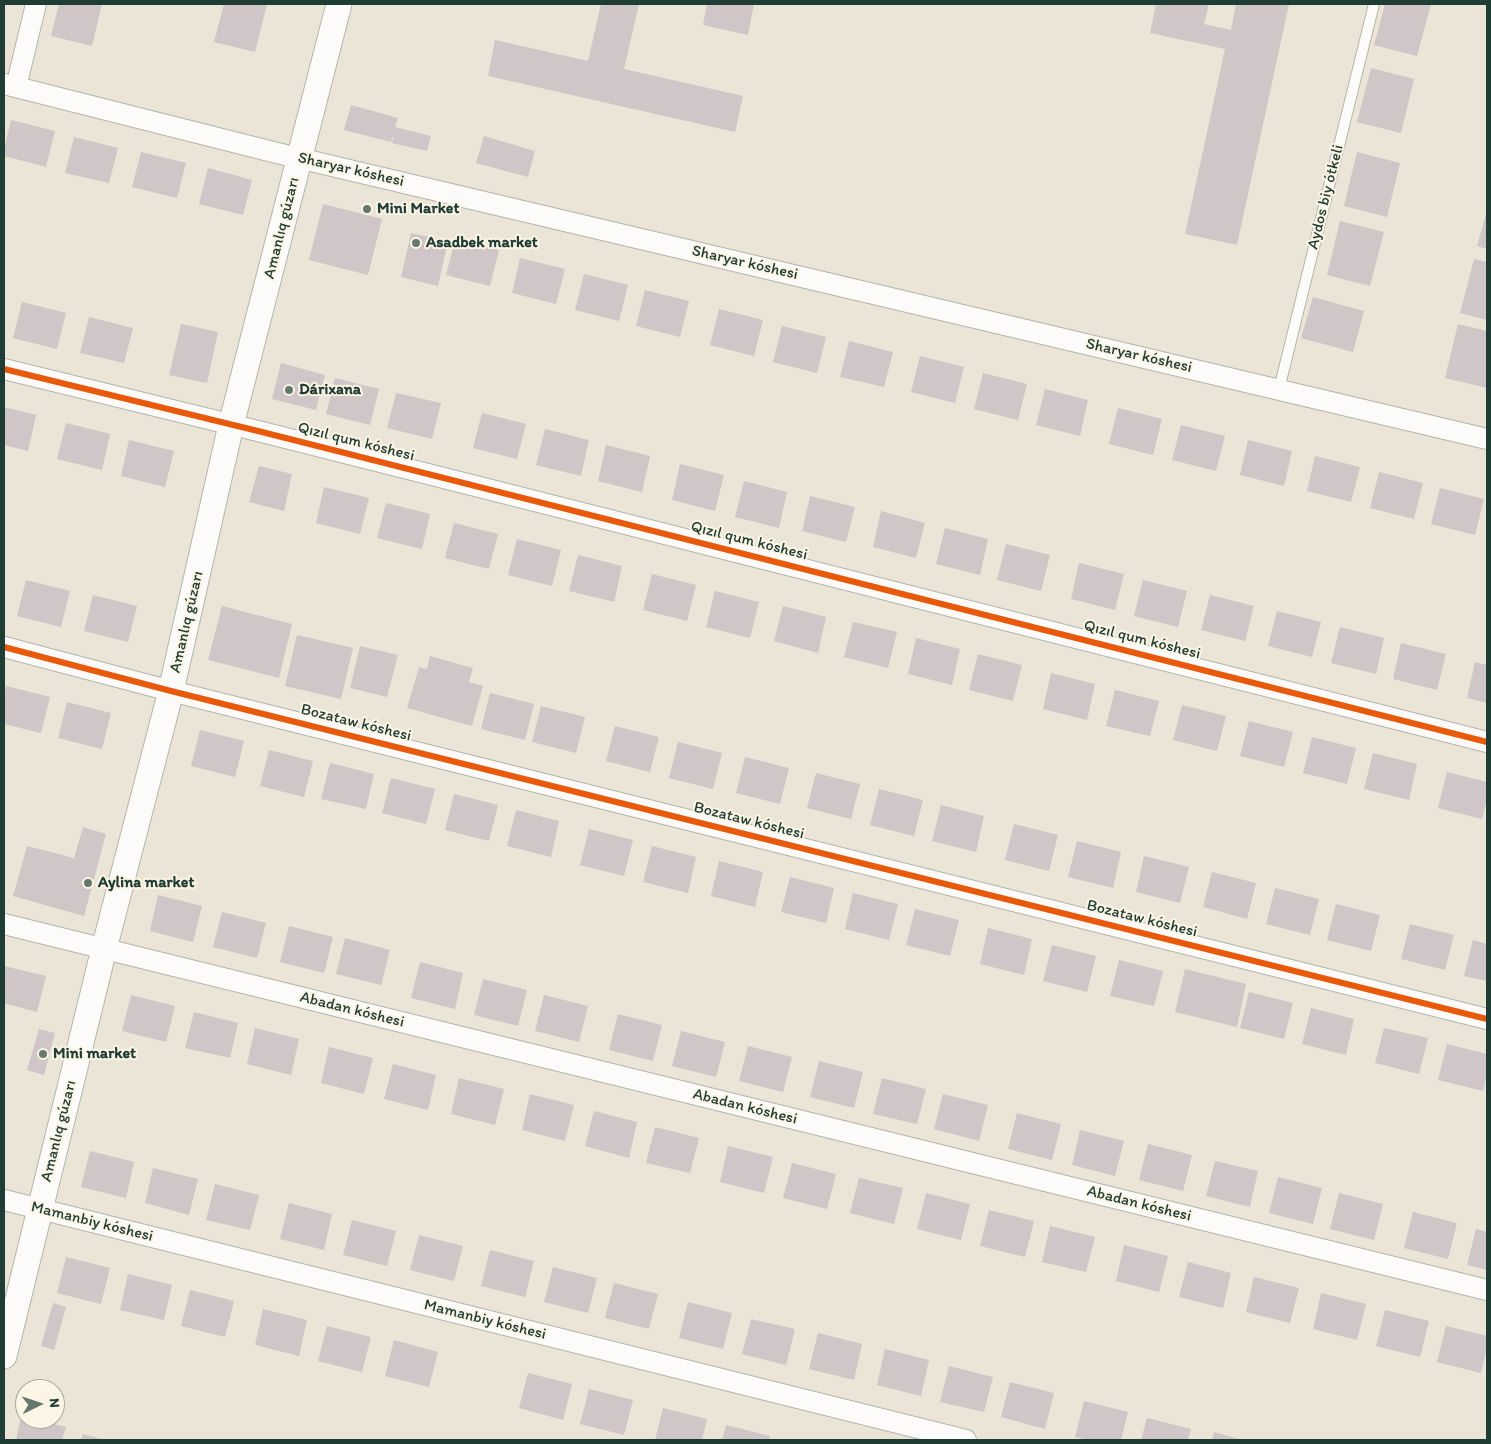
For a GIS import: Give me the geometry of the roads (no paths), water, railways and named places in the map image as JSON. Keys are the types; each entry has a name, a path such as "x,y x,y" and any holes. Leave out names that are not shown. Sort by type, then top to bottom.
{"street":[{"path":"10,86 36,4"},
{"name":"Amanlıq gúzarı","path":"4,1356 104,949 171,691 232,425 339,4"},
{"name":"Sharyar kóshesi","path":"10,86 272,152 1487,439"},
{"name":"Qızıl qum kóshesi","path":"4,369 1487,742"},
{"name":"Bozataw kóshesi","path":"4,648 1487,1019"},
{"name":"Abadan kóshesi","path":"4,924 1487,1290"},
{"name":"Mamanbiy kóshesi","path":"4,1200 966,1440"}],"lane":[{"name":"Aydos biy ótkeli","path":"1279,389 1374,4"}],"place":[{"name":"Mini Market","path":"367,209"},
{"name":"Asadbek market","path":"416,243"},
{"name":"Dárixana","path":"289,390"},
{"name":"Aylina market","path":"88,883"},
{"name":"Mini market","path":"43,1054"}]}
